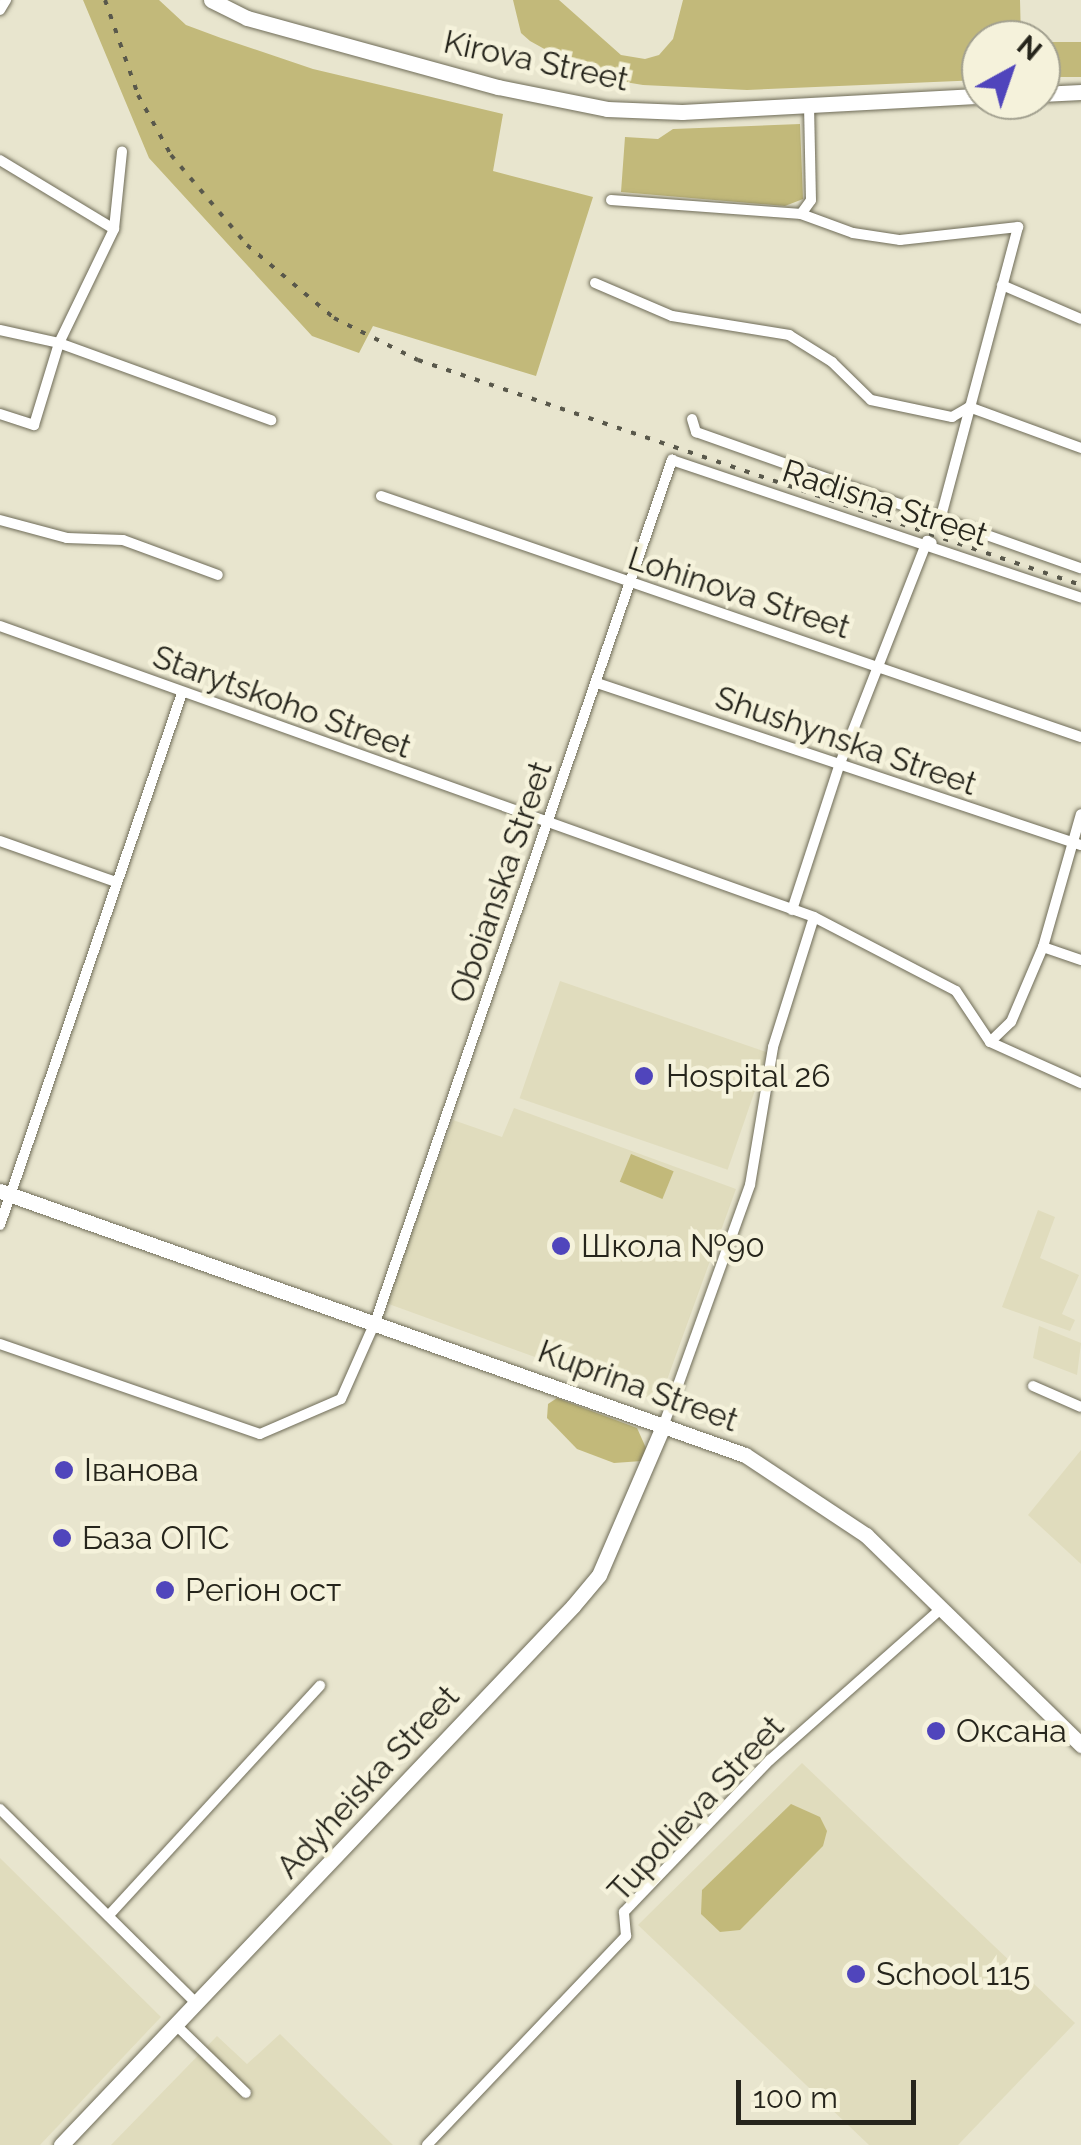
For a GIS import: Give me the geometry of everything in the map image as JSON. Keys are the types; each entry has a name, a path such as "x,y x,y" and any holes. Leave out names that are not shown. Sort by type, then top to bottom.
{"main road":[{"name":"Kirova Street","path":"211,0 247,18 498,87 607,109 961,97"},
{"name":"Kuprina Street","path":"5,1193 376,1320 745,1455 866,1535 1081,1745"},
{"name":"Adyheiska Street","path":"61,2145 599,1575 664,1424"}],"street":[{"path":"0,10 6,0"},
{"path":"801,214 810,200 808,105"},
{"path":"0,414 34,425 59,343 114,229 122,151"},
{"path":"0,160 114,229"},
{"path":"611,200 801,214 853,233 900,240 1018,228 940,520"},
{"path":"596,283 672,316 789,335 832,362 871,400 952,417 969,407"},
{"path":"1002,284 1081,320"},
{"path":"0,330 59,343 270,420"},
{"path":"969,407 1081,448"},
{"name":"Radisna Street","path":"692,419 696,432 1081,568"},
{"name":"Radisna Street","path":"672,460 930,542 1081,598"},
{"name":"Oboianska Street","path":"376,1320 672,460"},
{"name":"Lohinova Street","path":"380,496 1081,737"},
{"path":"0,520 68,538 123,540 218,575"},
{"path":"792,910 839,766 930,542"},
{"name":"Starytskoho Street","path":"0,626 547,826 814,918 956,991 990,1042"},
{"name":"Shushynska Street","path":"596,683 1075,844"},
{"path":"0,1225 5,1193 182,693"},
{"path":"1081,814 1043,947 1011,1022 990,1042 1081,1083"},
{"path":"0,841 116,882"},
{"path":"664,1424 750,1184 773,1047 814,918"},
{"path":"1043,947 1081,960"},
{"path":"0,1344 260,1434 340,1400 376,1320"},
{"path":"1033,1386 1081,1407"},
{"name":"Tupolieva Street","path":"427,2145 626,1936 624,1912 756,1773 942,1608"},
{"path":"110,1914 320,1686"},
{"path":"0,1808 197,2004"},
{"path":"177,2026 246,2092"}],"shaded area":[{"path":"83,0 159,0 186,25 313,69 503,114 493,171 593,197 536,376 373,326 359,353 312,336 149,158"},
{"path":"513,0 559,0 621,55 645,59 659,55 673,39 683,0 1020,0 1020,20 961,20 961,81 747,90 643,85 595,77 521,33"},
{"path":"1061,42 1081,42 1081,77 1061,77"},
{"path":"800,124 803,199 785,206 621,192 625,137 658,139 673,129"},
{"name":"Hospital 26","path":"560,981 768,1053 728,1170 520,1098"},
{"name":"Школа №90","path":"514,1108 736,1189 659,1402 386,1303 453,1120 502,1137"},
{"path":"631,1154 674,1171 662,1199 620,1182"},
{"path":"1038,1210 1055,1217 1040,1258 1079,1275 1062,1314 1075,1320 1070,1331 1002,1307"},
{"path":"1039,1326 1081,1343 1077,1375 1033,1358"},
{"path":"557,1398 637,1428 646,1448 642,1461 614,1463 577,1449 547,1418 548,1404"},
{"path":"1081,1450 1081,1564 1028,1515"},
{"name":"School 115","path":"802,1763 1075,2023 958,2145 869,2145 638,1925"},
{"path":"791,1804 820,1817 827,1831 823,1846 740,1930 720,1932 701,1914 702,1890"},
{"path":"0,1858 161,2017 40,2145 0,2145"},
{"path":"280,2034 393,2145 111,2145 217,2036 247,2064"}],"railway":[{"path":"105,0 138,95 171,155 247,245 334,318 418,360 1081,585"}],"place":[{"name":"Hospital 26","path":"644,1076"},
{"name":"Школа №90","path":"561,1246"},
{"name":"Іванова","path":"64,1470"},
{"name":"База ОПС","path":"62,1538"},
{"name":"Регіон ост","path":"165,1590"},
{"name":"Оксана","path":"936,1731"},
{"name":"School 115","path":"856,1974"}]}
